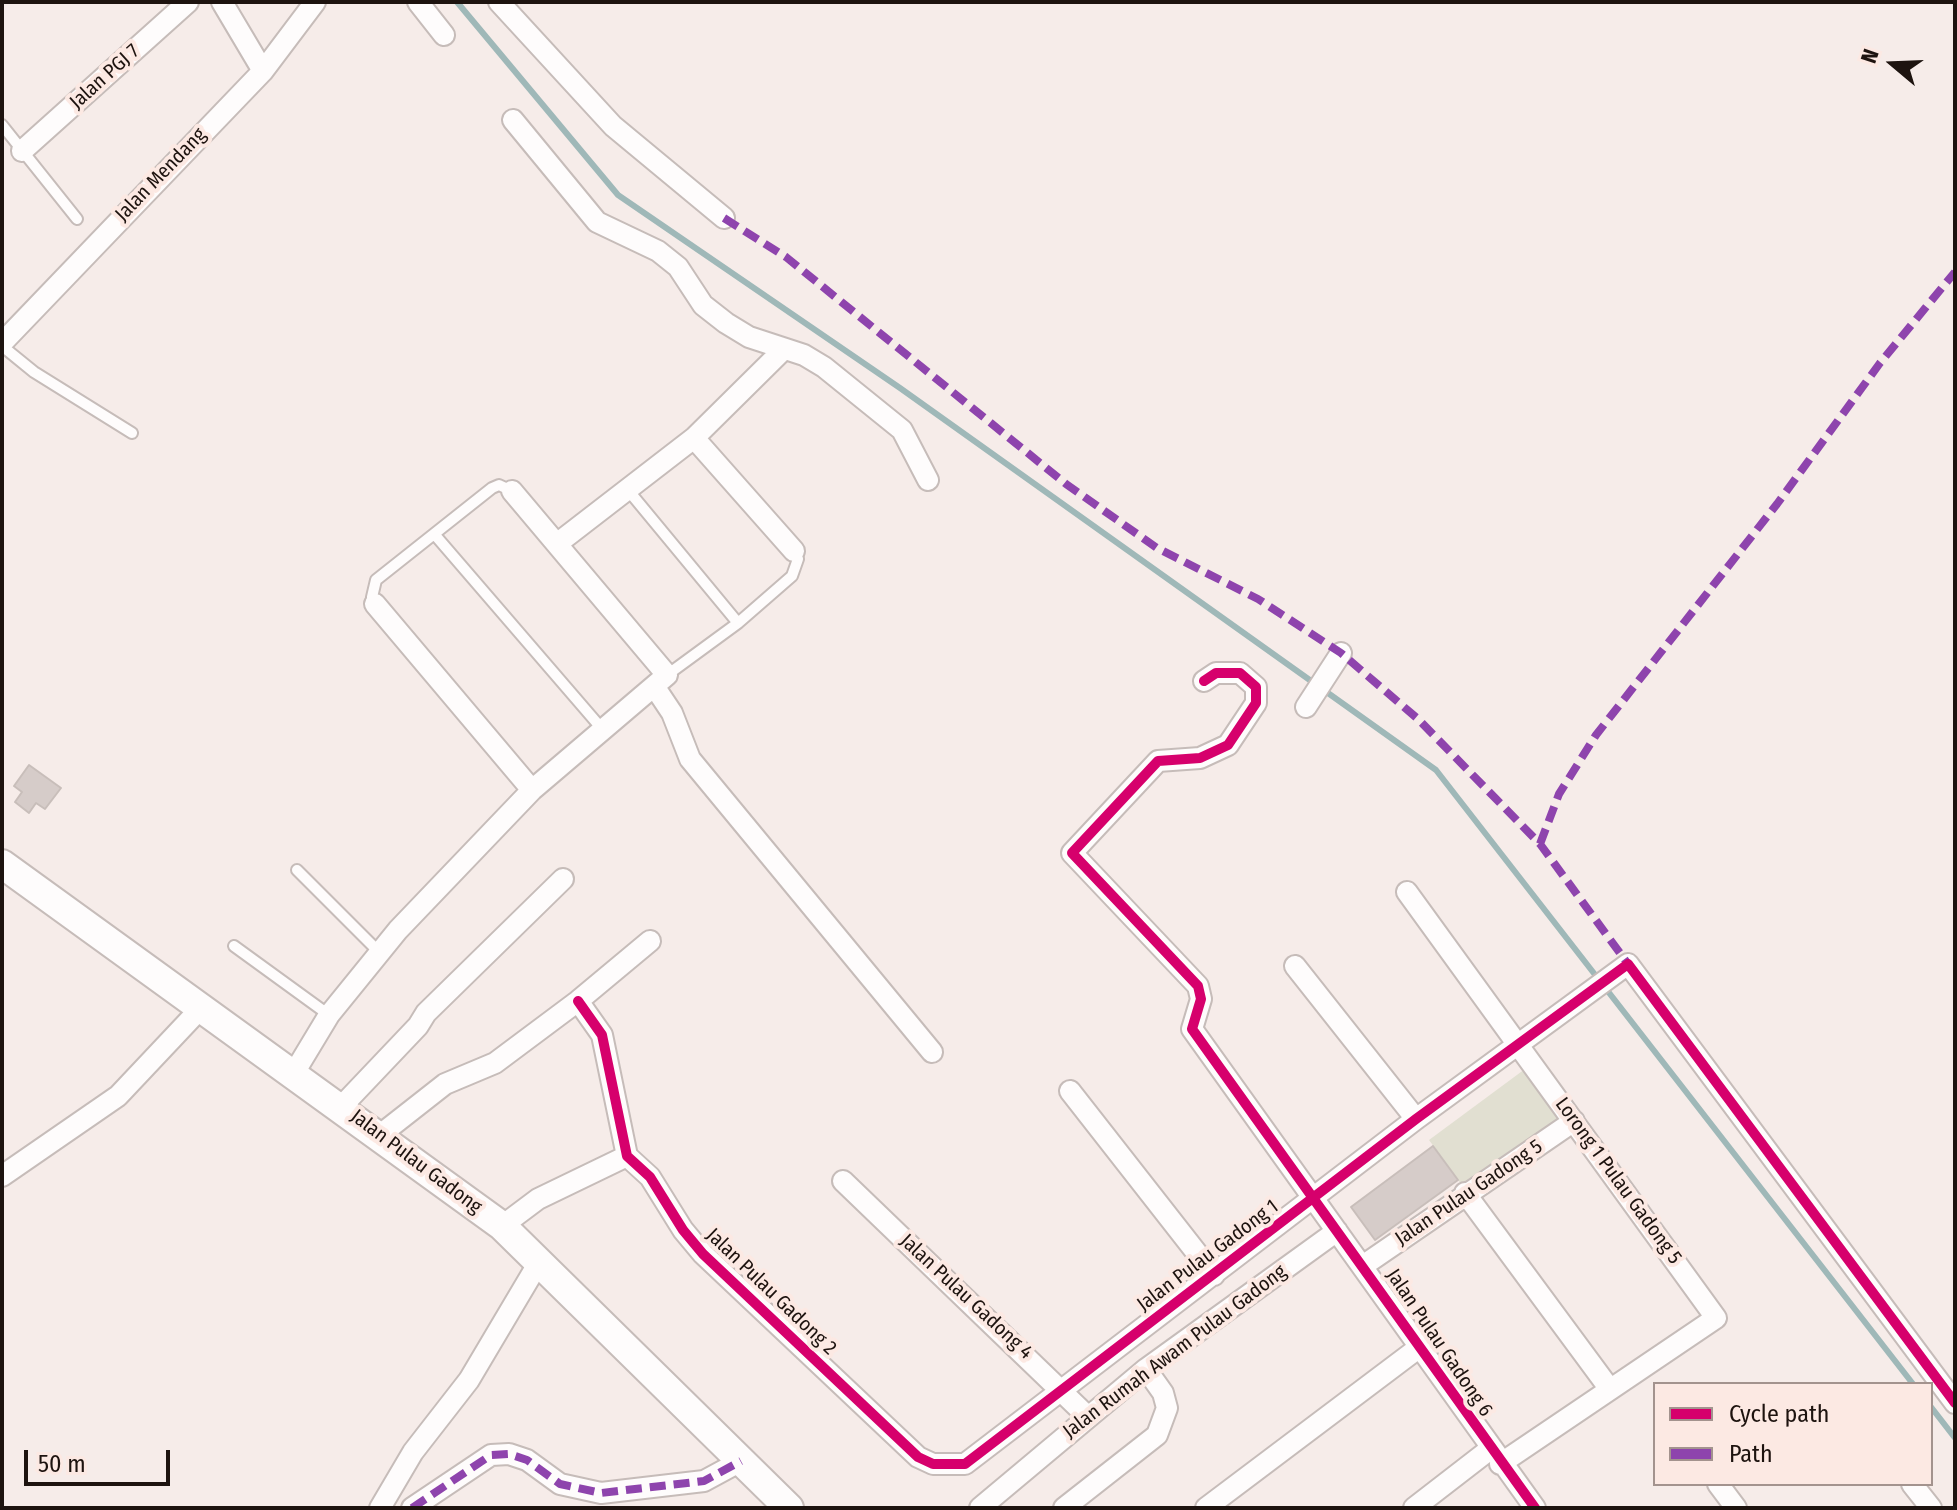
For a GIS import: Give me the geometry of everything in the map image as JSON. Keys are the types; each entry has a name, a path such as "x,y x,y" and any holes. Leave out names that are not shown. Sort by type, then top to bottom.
{"main road":[{"name":"Jalan Pulau Gadong","path":"2,864 200,1009 342,1106 502,1226 741,1461 775,1504"}],"street":[{"name":"Jalan PGJ 7","path":"22,151 188,2"},
{"path":"222,2 263,71"},
{"name":"Jalan Mendang","path":"2,344 263,71 315,2"},
{"path":"418,2 444,35"},
{"path":"499,2 613,126 724,218"},
{"path":"513,120 597,222 658,251 678,267 703,305 726,323 749,337 824,367 902,430 928,480"},
{"path":"558,543 694,438 784,349"},
{"path":"694,438 794,551"},
{"path":"512,491 558,543 660,680 690,759 932,1052"},
{"path":"375,604 532,790"},
{"path":"1306,707 1339,657"},
{"name":"Jalan Pulau Gadong 6","path":"1204,681 1216,673 1240,673 1256,687 1256,703 1228,745 1214,755 1158,761 1072,853 1198,986 1201,999 1192,1029 1364,1265 1495,1457 1535,1508"},
{"path":"294,1073 329,1015 378,951 532,790 660,680"},
{"path":"342,1106 418,1026 426,1013 563,879"},
{"name":"Lorong 1 Pulau Gadong 5","path":"1407,892 1520,1042 1716,1318 1609,1388"},
{"path":"380,1135 445,1084 495,1063 578,1001 650,941"},
{"path":"1295,966 1416,1119"},
{"name":"Jalan Pulau Gadong 1","path":"965,1464 1416,1119 1624,967 1955,1403"},
{"path":"502,1226 538,1199 627,1156 602,1035 578,1001"},
{"path":"2,1176 118,1096 200,1009"},
{"path":"1070,1091 1214,1275"},
{"name":"Jalan Pulau Gadong 5","path":"1364,1265 1574,1121"},
{"name":"Jalan Pulau Gadong 2","path":"627,1156 650,1177 703,1254 918,1457 933,1464 965,1464"},
{"name":"Jalan Pulau Gadong 4","path":"843,1181 1062,1388 1086,1415"},
{"path":"1414,1508 1609,1388 1465,1193"},
{"name":"Jalan Rumah Awam Pulau Gadong","path":"992,1504 1086,1415 1337,1231"},
{"path":"380,1508 413,1452 469,1380 539,1262"},
{"path":"1206,1508 1421,1346"},
{"path":"1064,1508 1157,1435 1167,1408 1163,1393 1146,1369"},
{"path":"412,1508 491,1455 509,1454 527,1460 560,1484 601,1493 704,1481 741,1461"},
{"path":"1719,1486 1736,1508"},
{"path":"1914,1486 1931,1508"}],"lane":[{"path":"2,125 77,219"},
{"path":"2,344 34,372 132,433"},
{"path":"375,604 372,597 376,580 492,488 499,485 512,491"},
{"path":"628,490 738,623"},
{"path":"435,535 603,730"},
{"path":"660,680 738,623 792,576 798,559 794,551"},
{"path":"297,870 378,951"},
{"path":"234,946 329,1015"}],"shaded area":[{"path":"1525,1069 1560,1117 1464,1188 1429,1140"}],"building":[{"path":"29,765 61,788 45,809 36,803 29,813 15,802 22,792 14,786"},
{"path":"1433,1146 1458,1180 1375,1240 1351,1207"}],"waterway":[{"path":"457,2 618,195 900,388 1436,770 1911,1382"},
{"path":"1933,1410 1955,1438"}],"marked path":[{"path":"724,218 786,257 1066,484 1157,548 1258,599 1341,653 1418,719 1540,844 1628,964"},
{"path":"1540,844 1559,794 1596,735 1777,504 1880,363 1955,272"},
{"path":"412,1508 491,1455 509,1454 527,1460 560,1484 601,1493 704,1481 741,1461"}],"cycle path":[{"path":"1204,681 1216,673 1240,673 1256,687 1256,703 1228,745 1200,758 1158,761 1072,853 1198,986 1201,999 1192,1029 1535,1508"},
{"path":"578,1001 602,1035 627,1156 650,1177 683,1230 703,1254 918,1457 933,1464 965,1464 1416,1119 1628,964 1955,1403"}]}
